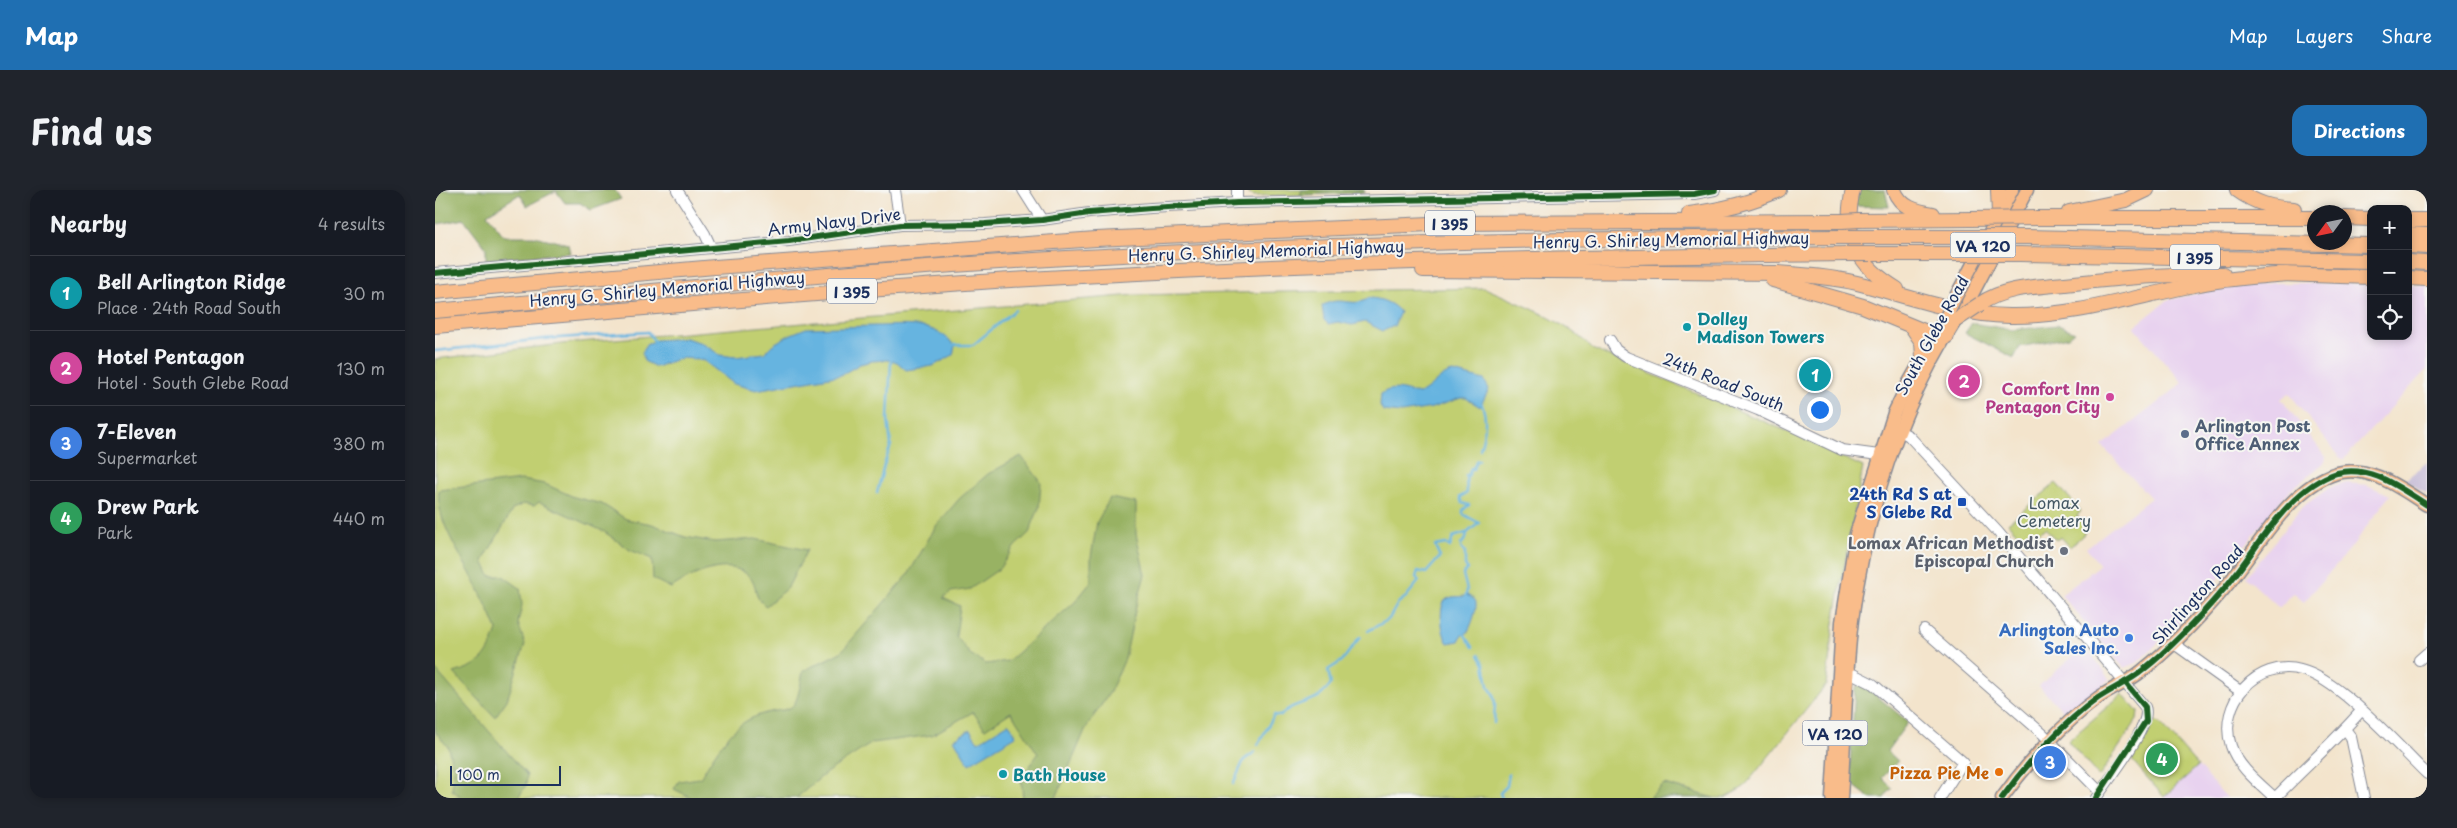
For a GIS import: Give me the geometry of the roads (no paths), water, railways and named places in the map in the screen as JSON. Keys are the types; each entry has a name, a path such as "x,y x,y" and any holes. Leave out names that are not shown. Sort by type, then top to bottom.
{"highway":[{"path":"1633,221 1711,210 1761,198 1779,190"},
{"path":"1853,190 1849,206 1849,223 1852,240 1860,257 1882,280 1922,301"},
{"path":"1894,190 1900,201 1913,209 1967,219"},
{"path":"1998,190 1999,214"},
{"path":"2037,218 2126,200 2147,190"},
{"path":"2237,190 2273,208 2294,210 2307,215"},
{"name":"Henry G. Shirley Memorial Highway","path":"435,292 715,267 1096,239 1452,223 2307,217"},
{"path":"2352,218 2367,219"},
{"path":"2412,234 2427,234"},
{"path":"2352,237 2367,236"},
{"path":"435,311 873,271 1067,259 1411,244 1632,238 1861,237 2027,237 2367,244"},
{"path":"2282,242 2307,240"},
{"path":"2412,246 2427,247"},
{"name":"Henry G. Shirley Memorial Highway","path":"437,327 867,290 1183,271 1481,260 1848,254 2020,254 2367,261"},
{"path":"2412,262 2427,263"},
{"path":"1183,271 1237,277 1410,270 1558,273 1743,271 1817,276 1855,283 1959,310 2006,316 2039,316 2102,306 2199,284 2286,274"},
{"path":"1693,272 1783,282 1863,306 1941,336"},
{"path":"1951,319 1974,303 2001,293 2091,281 2199,273 2367,277"},
{"path":"2412,278 2427,279"},
{"path":"1909,325 1921,340 1923,357"}],"main road":[{"name":"South Glebe Road","path":"1895,428 1918,390 1941,336 1951,319 1954,300 2012,190"},
{"name":"South Glebe Road","path":"1974,303 2027,190"},
{"name":"South Glebe Road","path":"1841,798 1844,669 1849,572 1857,534 1895,428 1907,386 1923,357 1941,336"},
{"name":"Shirlington Road","path":"2002,798 2021,773 2085,709 2142,671 2173,643 2223,590 2294,500 2321,480 2339,473 2355,471 2368,473 2386,480 2427,505"},
{"name":"South Glebe Road","path":"1832,798 1844,669"}],"street":[{"path":"677,190 705,234 711,247"},
{"path":"895,190 900,225"},
{"path":"1023,190 1043,220"},
{"path":"1237,190 1237,203"},
{"name":"Army Navy Drive","path":"435,273 789,241 900,225 968,225 1043,220 1089,213 1237,203 1685,194 1715,190"},
{"name":"24th Road South","path":"1610,340 1616,350 1626,357 1758,410 1842,450 1885,456"},
{"path":"1895,428 1913,440 1993,527 2145,707 2146,721 2098,795 2051,741 1924,630"},
{"path":"2173,643 2240,691"},
{"path":"2361,710 2345,729 2275,798 2246,771 2236,758 2231,746 2228,719 2240,691 2251,680 2262,674 2286,668 2301,670 2335,689 2361,710 2427,774"},
{"path":"1844,669 1873,684 1963,762 1940,798"},
{"path":"2345,729 2351,737 2364,798"}],"water":[{"path":"1369,298 1386,302 1400,312 1394,326 1383,331 1365,322 1352,325 1338,322 1328,324 1324,320 1322,306 1335,301 1357,302"},
{"path":"907,325 928,328 938,332 955,346 953,355 933,366 906,370 897,362 887,360 872,361 860,364 841,375 756,390 734,384 704,361 681,358 656,367 644,361 642,353 646,345 656,340 686,338 702,343 720,355 736,357 764,353 772,345 806,328"},
{"path":"1453,372 1484,380 1489,389 1480,407 1466,398 1461,398 1432,408 1401,413 1383,411 1380,405 1381,394 1386,391 1395,389 1419,394 1448,373"},
{"path":"1467,595 1474,599 1476,603 1471,626 1459,641 1448,643 1441,620 1442,607 1449,598"},
{"path":"1009,723 1016,736 969,764 954,739 970,730 978,742"}],"waterway":[{"path":"952,345 973,345 1015,310"},
{"path":"435,351 544,339 648,332 655,342"},
{"path":"877,493 891,445 888,419 891,359"},
{"path":"1480,449 1485,425 1485,414 1481,402"},
{"path":"1465,599 1467,590 1463,574 1468,569 1465,566 1465,552 1461,548 1461,544 1466,539 1467,533 1479,523 1463,514 1463,510 1469,505 1462,503 1460,497 1467,493 1466,475 1468,476 1471,468 1473,469 1476,461 1479,460"},
{"path":"1368,631 1389,619 1398,603 1406,597 1419,581 1416,577 1418,571 1426,573 1440,557 1435,546 1446,544 1450,547 1453,537 1466,533"},
{"path":"1463,632 1473,647"},
{"path":"1258,745 1274,715 1281,716 1288,709 1323,693 1331,684 1328,670 1342,661 1360,637"},
{"path":"1479,655 1484,664 1488,686 1493,693 1495,703 1494,723"},
{"path":"1233,784 1244,760 1255,752"},
{"path":"1502,798 1500,793 1507,786 1509,774"}],"place":[{"name":"Dolley Madison Towers","path":"1687,327"},
{"name":"Bell Arlington Ridge","path":"1815,375"},
{"name":"Hotel Pentagon","path":"1964,381"},
{"name":"Comfort Inn Pentagon City","path":"2110,397"},
{"name":"Arlington Post Office Annex","path":"2185,434"},
{"name":"24th Rd S at S Glebe Rd","path":"1962,502"},
{"name":"Lomax African Methodist Episcopal Church","path":"2064,551"},
{"name":"Arlington Auto Sales Inc.","path":"2129,638"},
{"name":"Drew Park","path":"2162,759"},
{"name":"7-Eleven","path":"2050,762"},
{"name":"Pizza Pie Me","path":"1999,772"},
{"name":"Bath House","path":"1003,774"}],"park label":[{"name":"Lomax Cemetery","path":"2054,511"}]}
